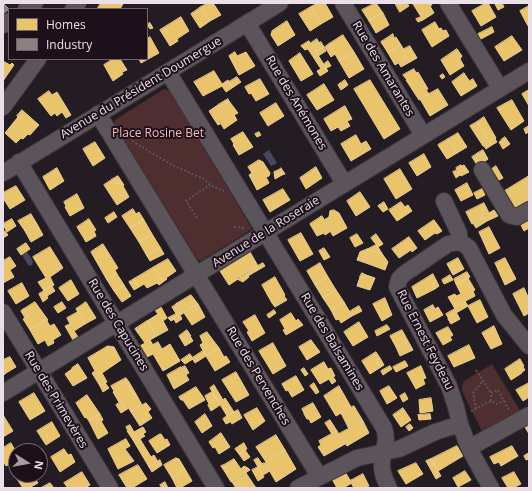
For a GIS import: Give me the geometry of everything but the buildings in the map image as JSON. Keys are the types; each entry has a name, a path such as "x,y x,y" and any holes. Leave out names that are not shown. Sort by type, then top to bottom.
{"street":[{"name":"Avenue du Président Doumergue","path":"3,173 280,3"},
{"name":"Rue des Amarantes","path":"342,3 423,135"},
{"path":"448,3 500,88"},
{"name":"Rue des Anémones","path":"247,23 344,183"},
{"path":"3,107 37,60"},
{"name":"Avenue de la Roseraie","path":"3,393 529,71"},
{"path":"168,72 266,233"},
{"path":"98,114 197,275"},
{"name":"Rue des Capucines","path":"19,162 216,488"},
{"path":"482,170 509,215 517,217 529,210"},
{"path":"444,201 459,233 459,242 469,248 504,315 529,346"},
{"name":"Rue des Balsamines","path":"266,233 384,428 386,440 383,453"},
{"name":"Rue Ernest Feydeau","path":"459,242 448,244 404,274 397,283 399,293 449,386 460,424"},
{"name":"Rue des Pervenches","path":"197,275 320,476"},
{"name":"Rue des Primevères","path":"3,312 110,488"},
{"path":"469,448 523,418"},
{"path":"298,488 364,456 399,449 435,432 460,424 469,448 491,488"},
{"path":"383,453 383,474 390,488"}],"path":[{"path":"126,138 172,165 204,180 210,185 230,194 240,192"},
{"path":"197,218 186,201 210,185"},
{"path":"476,370 492,393 491,401"},
{"path":"476,409 473,393 483,381"},
{"path":"492,393 498,390 504,401 523,418"},
{"path":"491,401 497,404 504,401"},
{"path":"472,410 491,401"}],"green space":[{"name":"Place Rosine Bet","path":"164,89 171,91 252,229 201,261 198,260 114,124 115,120"},
{"path":"492,364 522,414 485,433 481,429 462,391 462,386 464,381"}],"shaded area":[{"path":"269,150 277,163 271,166 263,154"},
{"path":"27,252 33,261 32,265 29,266 22,255"}]}
